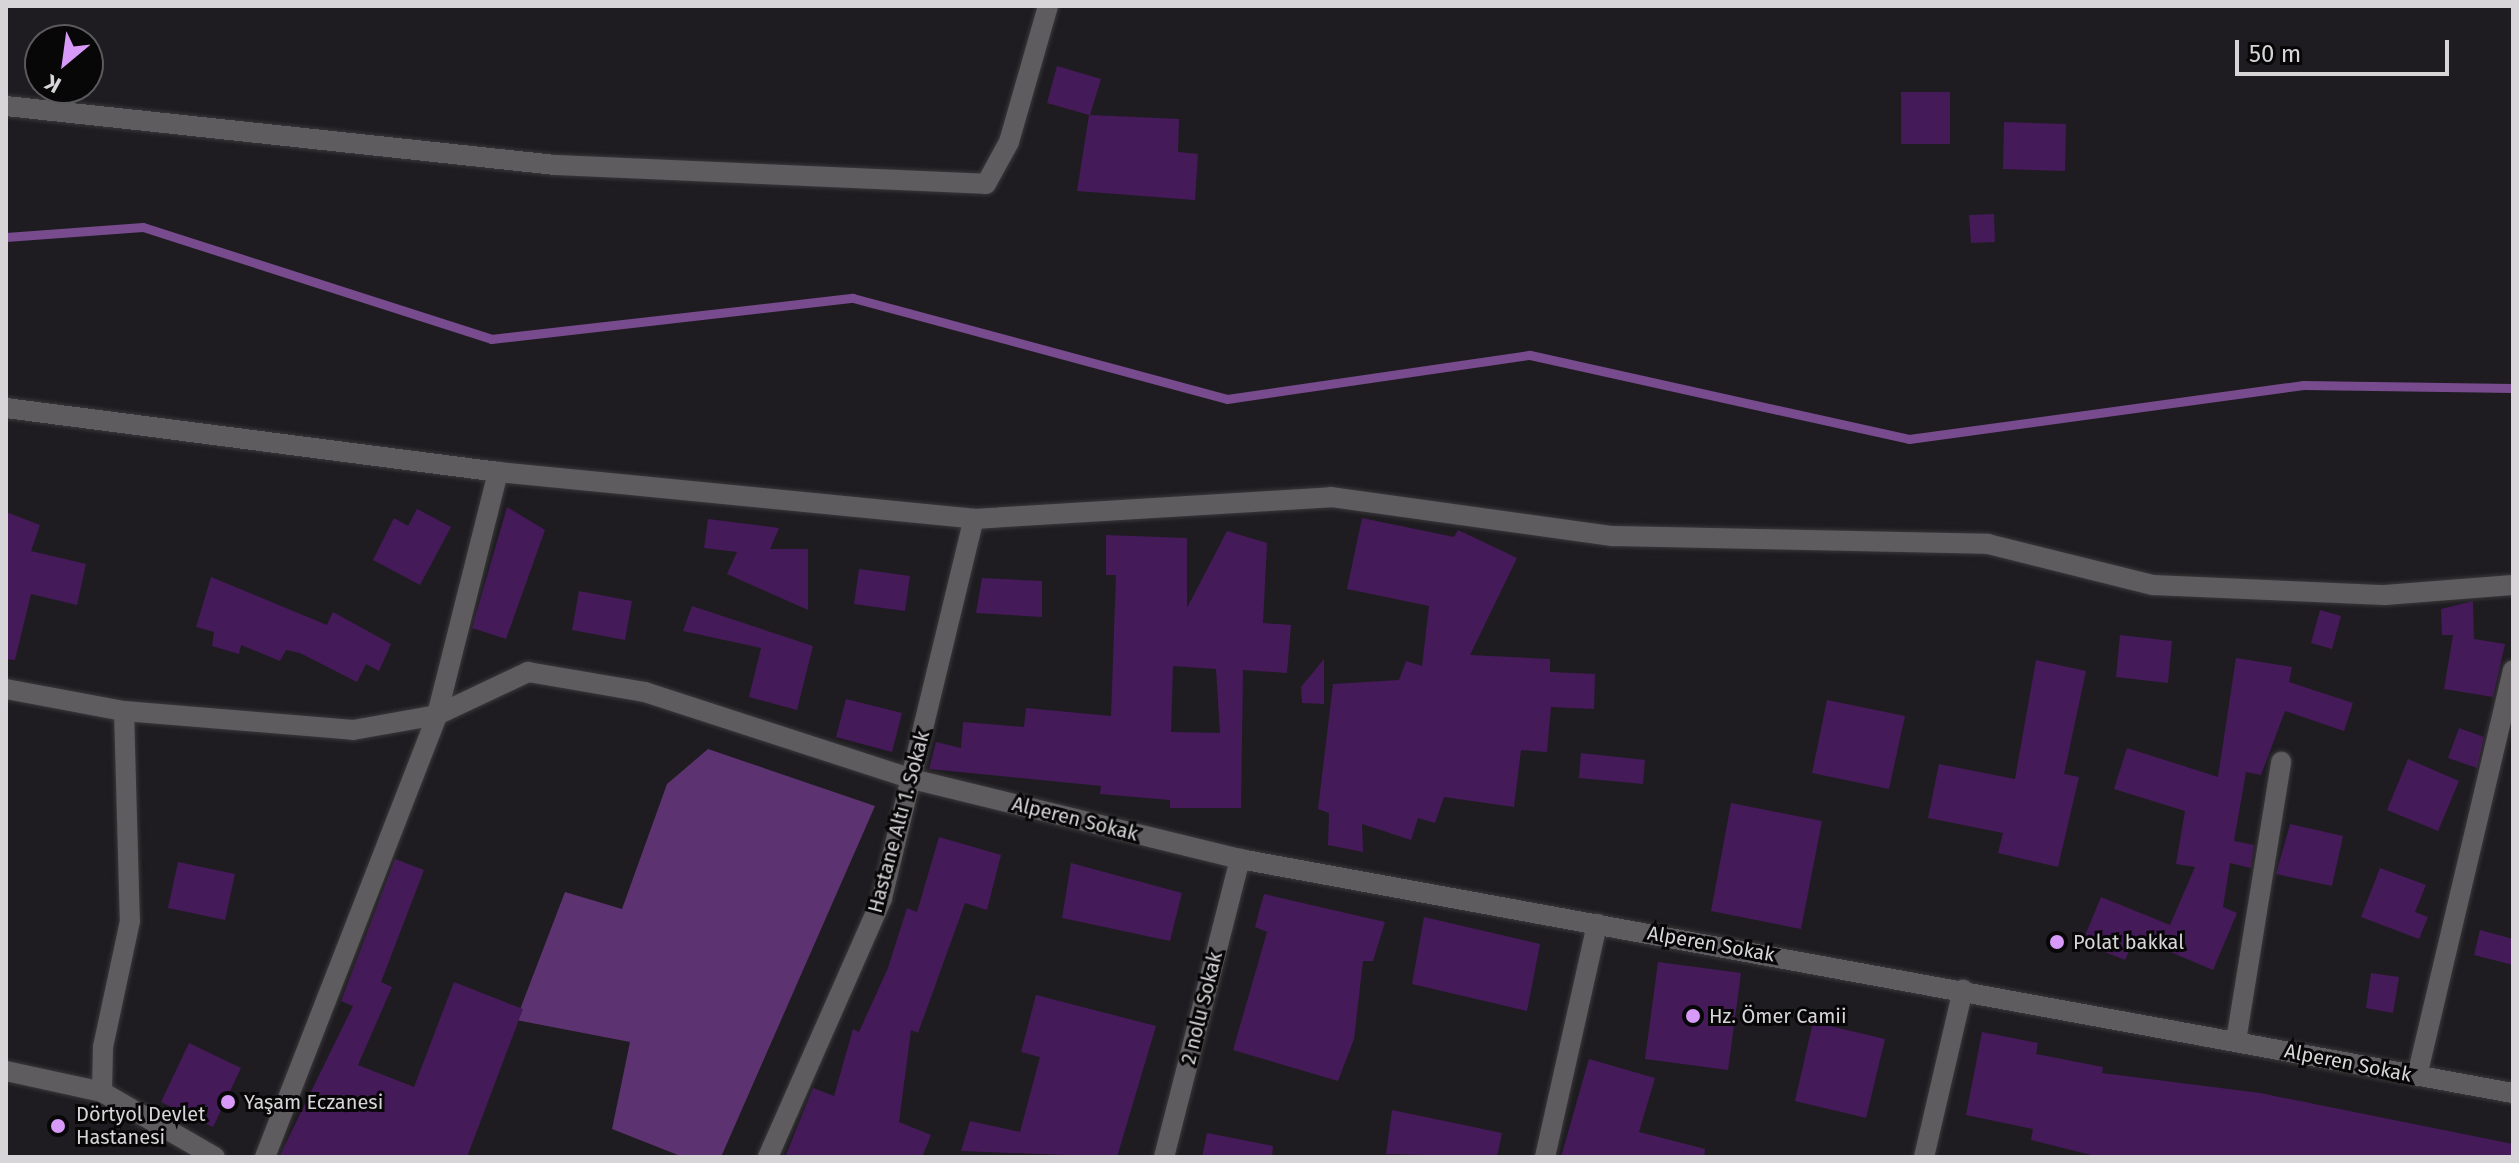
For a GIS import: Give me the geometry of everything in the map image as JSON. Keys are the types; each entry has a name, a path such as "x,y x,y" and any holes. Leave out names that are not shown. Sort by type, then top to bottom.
{"street":[{"path":"6,106 555,165 986,184 1009,142 1048,6"},
{"path":"6,408 498,472 974,519 1331,497 1613,536 1988,544 2153,585 2385,595 2513,585"},
{"path":"265,1157 437,715 498,472"},
{"name":"Hastane Altı 1. Sokak","path":"768,1157 882,898 974,519"},
{"path":"2417,1076 2513,670"},
{"name":"Alperen Sokak","path":"6,689 124,711 353,730 437,715 528,672 645,692 912,779 1240,859 1963,989 2513,1093"},
{"path":"102,1092 131,895 124,711"},
{"path":"2236,1041 2281,762"},
{"name":"2 nolu Sokak","path":"1164,1157 1240,859"},
{"path":"1545,1157 1597,924"},
{"path":"1924,1157 1963,989"},
{"path":"6,1071 102,1092 215,1157"}],"shaded area":[{"path":"708,749 875,806 721,1157 683,1157 612,1129 630,1042 516,1020 565,892 622,909 667,784"}],"building":[{"path":"1057,66 1101,79 1090,115 1179,119 1178,152 1198,154 1195,200 1077,191 1089,115 1047,103"},
{"path":"1901,92 1950,92 1950,144 1901,144"},
{"path":"2004,122 2066,124 2065,171 2003,169"},
{"path":"1994,214 1995,242 1971,243 1969,215"},
{"path":"507,507 545,530 506,639 472,628"},
{"path":"417,509 451,527 420,585 373,560 394,518 408,526"},
{"path":"6,512 40,525 31,551 86,564 77,605 31,594 15,660 6,659"},
{"path":"1362,518 1454,537 1458,530 1517,558 1470,655 1550,659 1550,672 1595,674 1594,709 1551,707 1547,752 1521,750 1514,807 1444,797 1435,823 1418,818 1411,840 1362,824 1363,852 1328,845 1329,813 1318,809 1333,684 1399,680 1406,661 1422,666 1429,606 1347,589"},
{"path":"708,519 779,528 770,549 808,549 808,610 727,574 737,552 704,548"},
{"path":"1227,531 1267,543 1263,623 1291,625 1287,673 1243,670 1241,808 1170,808 1170,800 1100,794 1101,786 929,769 936,742 961,748 963,722 1024,727 1026,708 1111,716 1116,575 1106,575 1106,535 1187,538 1187,608","holes":["1173,666 1216,669 1220,733 1171,732"]},
{"path":"859,569 910,576 905,611 854,604"},
{"path":"211,577 327,625 333,612 391,644 379,671 366,664 357,682 300,653 286,650 280,661 241,645 239,654 212,646 214,632 196,627"},
{"path":"982,578 1042,581 1042,617 976,613"},
{"path":"579,591 632,601 625,640 572,630"},
{"path":"2473,601 2474,639 2505,644 2493,697 2444,689 2453,635 2442,635 2441,609"},
{"path":"692,606 813,646 797,710 749,697 761,648 683,631"},
{"path":"2320,610 2341,616 2332,649 2311,643"},
{"path":"2120,635 2172,641 2168,683 2116,677"},
{"path":"2236,658 2292,667 2289,682 2353,703 2344,731 2285,711 2261,775 2246,772 2234,841 2254,845 2251,868 2230,863 2223,907 2237,913 2213,970 2135,937 2125,960 2082,943 2101,897 2170,925 2195,867 2176,864 2185,811 2114,789 2127,748 2218,777"},
{"path":"1324,659 1324,704 1302,703 1301,687"},
{"path":"2036,660 2086,671 2064,774 2079,777 2058,867 1998,853 2003,833 1928,818 1939,764 2015,779"},
{"path":"846,699 902,713 892,752 836,737"},
{"path":"1827,700 1905,716 1889,789 1812,773"},
{"path":"2459,728 2484,737 2477,768 2448,758"},
{"path":"1581,753 1645,760 1643,784 1579,778"},
{"path":"2408,759 2459,781 2438,831 2387,810"},
{"path":"1731,803 1822,821 1801,929 1711,911"},
{"path":"2290,824 2343,836 2332,886 2276,874"},
{"path":"939,837 1001,855 987,910 965,903 918,1033 911,1030 899,1122 931,1135 922,1157 785,1157 813,1088 834,1096 853,1029 859,1032 888,968 907,908 917,912"},
{"path":"395,859 424,870 381,982 392,987 358,1065 414,1087 454,982 523,1009 467,1157 279,1157 353,1006 341,1001"},
{"path":"178,862 235,874 225,920 168,908"},
{"path":"1071,863 1182,893 1170,941 1062,918"},
{"path":"2380,868 2426,885 2415,912 2428,917 2419,939 2361,917"},
{"path":"1264,894 1385,922 1373,961 1363,961 1354,1039 1338,1081 1233,1050 1267,932 1255,927"},
{"path":"1424,917 1540,944 1527,1011 1412,984"},
{"path":"2480,930 2513,939 2513,965 2474,955"},
{"name":"Hz. Ömer Camii","path":"1658,962 1741,973 1728,1070 1645,1059"},
{"path":"2371,973 2399,977 2393,1013 2366,1008"},
{"path":"1036,995 1156,1026 1117,1157 961,1151 970,1121 1020,1132 1040,1057 1021,1052"},
{"path":"1813,1022 1885,1039 1866,1118 1795,1101"},
{"path":"1982,1032 2038,1043 2036,1054 2103,1067 2102,1073 2260,1093 2513,1144 2513,1157 2099,1157 2031,1140 2033,1129 1966,1115"},
{"path":"189,1043 241,1068 213,1127 161,1102"},
{"path":"1589,1059 1655,1078 1639,1132 1705,1149 1704,1157 1561,1157"},
{"path":"1392,1110 1502,1133 1497,1157 1386,1154"},
{"path":"1207,1133 1273,1146 1272,1157 1202,1157"}],"waterway":[{"path":"6,237 143,227 491,339 853,298 1227,399 1530,355 1909,439 2303,385 2513,388"}],"place":[{"name":"Polat bakkal","path":"2057,942"},
{"name":"Hz. Ömer Camii","path":"1693,1016"},
{"name":"Yaşam Eczanesi","path":"228,1102"},
{"name":"Dörtyol Devlet Hastanesi","path":"58,1126"}]}
